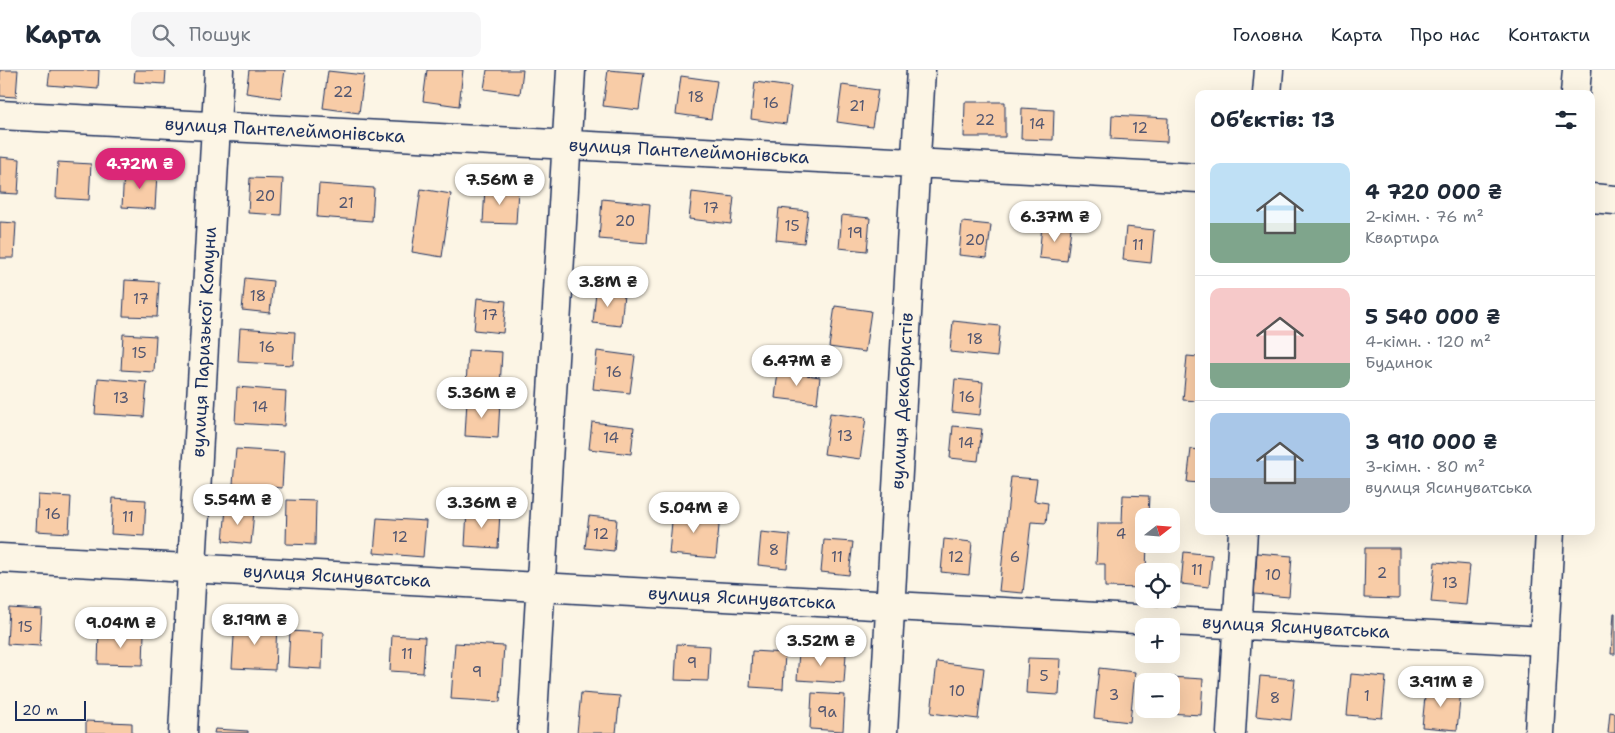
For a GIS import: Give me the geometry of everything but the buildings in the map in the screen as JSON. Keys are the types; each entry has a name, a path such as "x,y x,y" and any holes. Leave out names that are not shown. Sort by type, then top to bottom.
{"street":[{"name":"вулиця Паризької Комуни","path":"183,733 219,70"},
{"path":"532,733 571,70"},
{"name":"вулиця Декабристів","path":"883,733 921,70"},
{"path":"1268,90 1269,70"},
{"path":"1575,90 1576,70"},
{"name":"вулиця Пантелеймонівська","path":"0,115 1195,178"},
{"path":"1595,198 1615,200"},
{"path":"1231,733 1242,535"},
{"path":"1539,733 1550,535"},
{"name":"вулиця Ясинуватська","path":"0,558 1544,641"}]}
